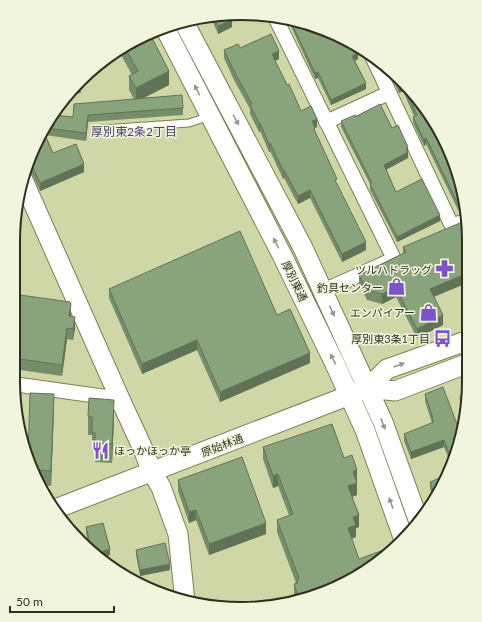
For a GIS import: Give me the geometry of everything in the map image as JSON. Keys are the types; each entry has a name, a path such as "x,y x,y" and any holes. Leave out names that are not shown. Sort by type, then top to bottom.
{"street":[{"path":"278,23 394,259 323,291"},
{"name":"厚別東通","path":"187,27 303,248 383,422 416,516"},
{"name":"厚別東通","path":"167,33 286,262 336,364 365,430 401,533"},
{"path":"377,67 452,226 461,222"},
{"path":"326,122 389,93"},
{"path":"27,188 152,472 161,488 178,534 184,594"},
{"name":"原始林通","path":"368,388 387,369 462,342"},
{"name":"原始林通","path":"59,507 368,388 395,390 462,365"},
{"path":"20,385 120,399"}],"lane":[{"path":"102,129 189,123 210,116"}],"building":[{"path":"232,20 218,26 216,21"},
{"path":"293,27 326,37 358,53 352,56 366,83 331,100 318,72 315,73"},
{"path":"271,34 279,51 272,54 287,85 289,84 301,111 311,106 317,119 312,121 315,128 314,129 337,179 335,180 366,242 342,254 310,190 298,196 270,143 269,144 250,105 252,104 224,50 238,44 240,48"},
{"path":"152,39 169,71 136,88 129,76 138,71 127,52"},
{"path":"182,95 183,108 88,115 86,133 51,129 59,116 73,117 74,104"},
{"path":"408,96 425,118 439,143 450,170 459,206 426,138 424,140 413,117 417,115"},
{"path":"380,104 392,128 398,125 408,147 406,149 408,152 384,165 396,192 422,179 440,215 397,237 370,184 372,183 341,121 355,115 355,117"},
{"path":"46,137 53,153 76,144 84,164 40,183 33,168"},
{"path":"461,222 462,276 430,289 443,315 417,329 396,288 382,294 367,290 359,275 406,252 403,247"},
{"path":"240,231 277,315 290,309 310,353 220,392 197,340 142,364 109,289"},
{"path":"20,295 70,302 69,316 75,317 73,329 67,328 62,365 20,359"},
{"path":"443,387 458,426 449,454 444,440 411,452 404,434 434,422 425,394"},
{"path":"30,393 54,394 51,471 39,470 29,440"},
{"path":"89,398 114,400 112,444 95,443 95,433 92,433 92,417 88,416"},
{"path":"332,424 344,458 352,455 357,470 353,471 357,483 348,486 359,515 353,517 356,525 348,528 359,559 383,550 364,565 339,579 298,594 294,584 298,583 297,579 299,578 277,520 293,514 278,474 273,476 263,447"},
{"path":"242,457 266,523 209,544 196,510 189,512 178,480"},
{"path":"439,478 433,490 430,482"},
{"path":"103,523 110,549 101,552 95,547 89,541 86,527"},
{"path":"165,543 170,564 140,570 136,550"}],"place":[{"name":"ツルハドラッグ","path":"445,269"},
{"name":"釣具センター","path":"396,287"},
{"name":"エンパイアー","path":"428,312"},
{"name":"厚別東3条1丁目","path":"443,338"},
{"name":"ほっかほっか亭","path":"101,450"}],"district":[{"name":"厚別東2条2丁目","path":"134,131"}]}
